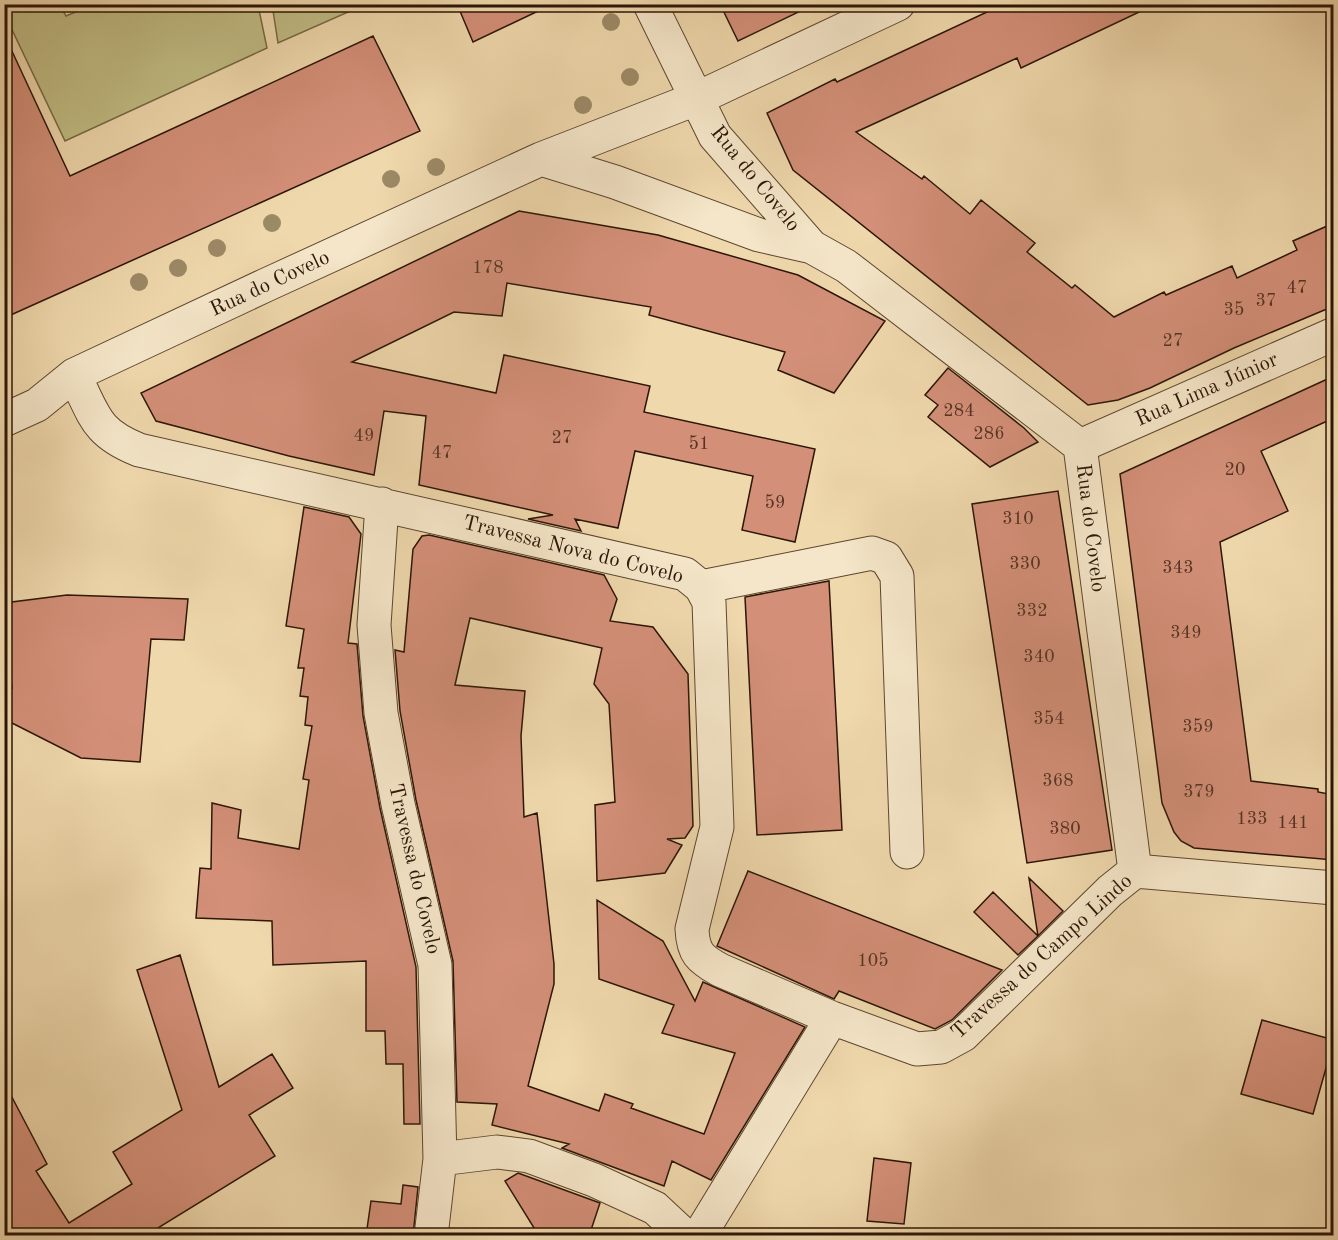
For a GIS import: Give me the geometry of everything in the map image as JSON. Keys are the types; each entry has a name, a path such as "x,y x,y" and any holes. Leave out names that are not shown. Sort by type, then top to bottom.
{"street":[{"path":"650,4 698,98 898,4"},
{"name":"Rua do Covelo","path":"4,420 37,405 74,375 541,159 698,98 715,136 812,247"},
{"name":"Rua do Covelo","path":"541,159 615,182 759,235 812,247 846,266 1080,446 1135,871"},
{"name":"Rua Lima Júnior","path":"1080,446 1334,334"},
{"name":"Travessa Nova do Covelo","path":"74,375 103,431 118,441 139,450 685,574 701,586 709,602 717,826 692,929 693,945 703,960 720,970 831,1018"},
{"name":"Travessa do Covelo","path":"382,504 374,625 381,713 398,804 435,965 440,1159 431,1236"},
{"path":"701,586 872,553 886,558 897,576 906,852"},
{"name":"Travessa do Campo Lindo","path":"831,1018 917,1049 941,1047 963,1035 1110,891 1135,871 1334,888"},
{"path":"699,1236 831,1018"},
{"path":"440,1159 497,1152 529,1156 594,1180 655,1208 685,1236"}],"shaded area":[{"path":"5,4 60,5 66,16 92,5 258,5 267,48 65,141 5,15"},
{"path":"272,4 364,4 364,5 278,43"}],"building":[{"path":"457,4 553,4 473,42"},
{"path":"720,4 815,4 738,41"},
{"path":"1004,4 1156,4 1021,68 1017,58 856,132 922,179 924,176 970,214 981,200 1035,243 1027,252 1072,288 1075,285 1114,317 1164,292 1166,295 1232,266 1237,278 1297,250 1293,241 1334,223 1334,306 1234,348 1150,388 1118,400 1088,405 793,170 767,113 835,79 837,82"},
{"path":"4,34 70,176 373,36 420,131 4,318"},
{"path":"519,211 658,235 798,275 885,321 834,393 778,370 785,352 649,315 651,307 507,283 502,316 454,312 352,362 496,393 504,355 650,386 644,412 815,449 795,542 742,530 753,476 635,451 618,528 575,519 581,531 528,519 553,515 419,485 426,416 384,411 374,475 289,456 156,421 141,393"},
{"path":"948,368 1024,428 1038,442 990,467 928,417 938,405 925,395"},
{"path":"1334,376 1334,418 1261,451 1288,511 1220,542 1251,781 1318,789 1318,792 1334,795 1334,860 1194,848 1181,841 1174,832 1162,803 1120,474"},
{"path":"1058,491 1112,850 1027,863 972,504"},
{"path":"304,507 349,517 361,534 348,643 357,644 363,716 380,808 416,967 420,1124 404,1124 403,1064 386,1064 385,1031 366,1031 366,961 273,965 272,921 196,918 200,868 211,869 212,803 241,810 238,838 299,849 309,780 303,779 312,726 305,725 308,697 300,696 304,668 298,668 304,629 286,626"},
{"path":"429,535 604,575 617,599 610,621 653,627 688,674 693,826 685,838 667,839 682,845 665,873 597,881 595,805 615,802 609,704 594,684 602,648 470,618 455,685 525,691 521,736 524,817 537,813 554,964 554,984 528,1086 599,1111 605,1094 633,1104 631,1108 704,1134 735,1053 662,1033 674,1005 599,979 597,900 663,941 695,1001 703,982 805,1027 711,1180 672,1161 664,1186 562,1148 569,1144 492,1125 497,1104 457,1102 453,961 416,800 400,711 395,650 404,652 413,549 422,536"},
{"path":"829,581 842,830 757,835 745,597"},
{"path":"67,595 188,599 184,640 151,639 140,762 81,758 4,719 4,683 12,688 4,603"},
{"path":"748,871 1002,970 952,1020 935,1029 839,991 834,999 717,946"},
{"path":"1029,878 1063,911 1038,936"},
{"path":"993,892 1038,936 1018,955 974,912"},
{"path":"180,955 219,1087 272,1054 293,1088 249,1115 275,1156 145,1236 4,1236 4,1082 47,1164 36,1171 69,1223 132,1184 113,1152 182,1110 137,970"},
{"path":"1262,1020 1334,1040 1313,1114 1241,1094"},
{"path":"874,1158 911,1163 904,1224 867,1221"},
{"path":"518,1173 600,1203 589,1236 539,1236 505,1181"},
{"path":"403,1185 418,1187 413,1236 366,1236 371,1201 401,1204"}]}
